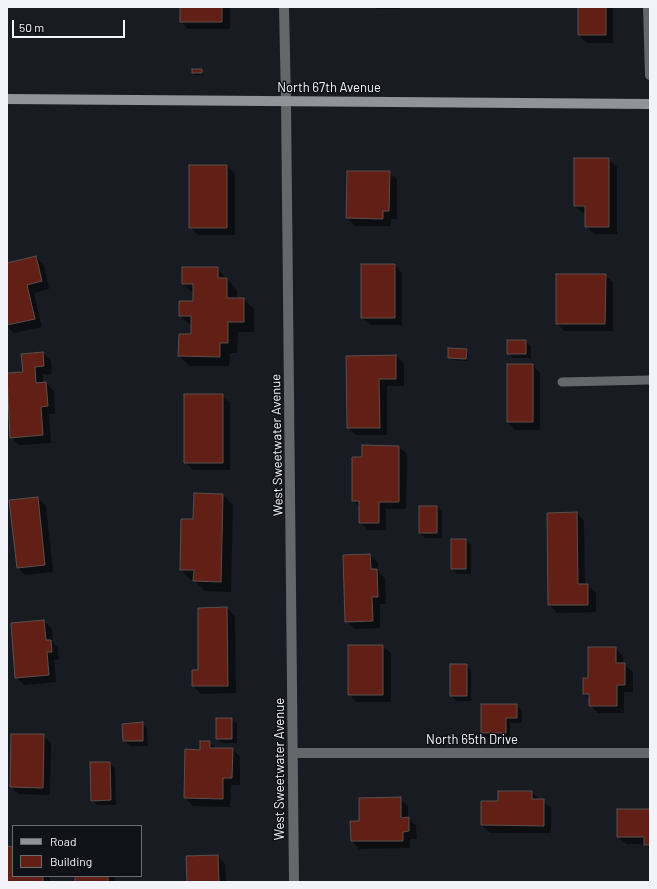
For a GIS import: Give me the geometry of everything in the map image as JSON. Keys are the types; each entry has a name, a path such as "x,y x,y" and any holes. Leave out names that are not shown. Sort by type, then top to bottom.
{"main road":[{"name":"North 67th Avenue","path":"7,99 650,104"}],"street":[{"name":"West Sweetwater Avenue","path":"284,7 294,753 294,882"},
{"path":"648,7 650,75"},
{"name":"North 65th Drive","path":"294,753 650,753"}],"lane":[{"path":"562,382 650,380"}],"building":[{"path":"180,7 222,7 222,22 180,22"},
{"path":"578,7 606,7 606,35 578,35"},
{"path":"192,69 202,69 202,73 192,73"},
{"path":"574,158 609,158 609,227 585,227 585,206 574,206"},
{"path":"189,165 227,165 227,228 189,228"},
{"path":"347,171 390,171 389,211 383,211 383,219 346,218"},
{"path":"36,256 42,281 27,285 35,319 7,325 7,263"},
{"path":"361,264 395,264 395,318 361,318"},
{"path":"182,267 218,267 218,278 227,278 227,298 244,298 244,322 228,322 228,343 220,343 220,357 178,356 179,334 191,334 191,316 179,316 179,301 193,301 193,284 182,284"},
{"path":"556,274 606,274 605,324 556,324"},
{"path":"507,340 526,340 526,354 507,354"},
{"path":"448,348 467,349 466,359 448,358"},
{"path":"43,352 44,366 35,367 36,383 46,382 48,406 41,407 43,435 10,438 7,373 23,372 21,354"},
{"path":"396,355 396,379 379,379 380,428 347,428 346,356"},
{"path":"507,364 533,364 533,422 507,422"},
{"path":"184,394 223,394 223,463 184,463"},
{"path":"362,445 399,446 399,502 379,502 379,523 359,523 359,501 352,501 352,457 362,457"},
{"path":"194,493 223,494 221,582 193,581 194,570 180,570 181,519 193,519"},
{"path":"38,497 45,565 17,568 9,500"},
{"path":"419,506 437,506 437,533 419,533"},
{"path":"577,512 578,584 588,584 588,605 548,605 547,513"},
{"path":"451,539 466,539 466,569 451,569"},
{"path":"370,554 371,569 377,569 378,597 372,597 373,621 345,622 343,555"},
{"path":"227,607 228,686 192,686 192,670 198,670 198,608"},
{"path":"44,620 46,640 51,640 52,652 47,652 49,675 15,678 11,623"},
{"path":"348,645 383,645 383,695 348,695"},
{"path":"588,647 616,647 616,663 625,663 625,685 617,685 617,706 589,706 589,694 583,694 583,678 588,678"},
{"path":"450,664 467,664 467,696 450,696"},
{"path":"481,704 517,704 517,718 506,718 506,733 481,733"},
{"path":"216,718 232,718 232,739 216,739"},
{"path":"143,722 143,741 123,741 122,724"},
{"path":"11,734 44,734 43,788 10,787"},
{"path":"200,741 210,741 210,748 233,748 232,778 223,778 223,799 184,798 185,749 200,750"},
{"path":"90,762 110,762 111,800 91,801"},
{"path":"498,791 532,791 532,799 544,799 544,826 481,825 481,801 498,801"},
{"path":"401,797 401,818 409,817 409,831 403,832 403,841 351,841 350,821 359,821 359,798"},
{"path":"617,809 650,809 650,845 644,845 644,837 617,837"},
{"path":"7,846 12,847 12,877 43,877 43,882 7,882"},
{"path":"218,855 219,882 187,882 186,856"},
{"path":"75,877 108,877 108,882 75,882"}]}
